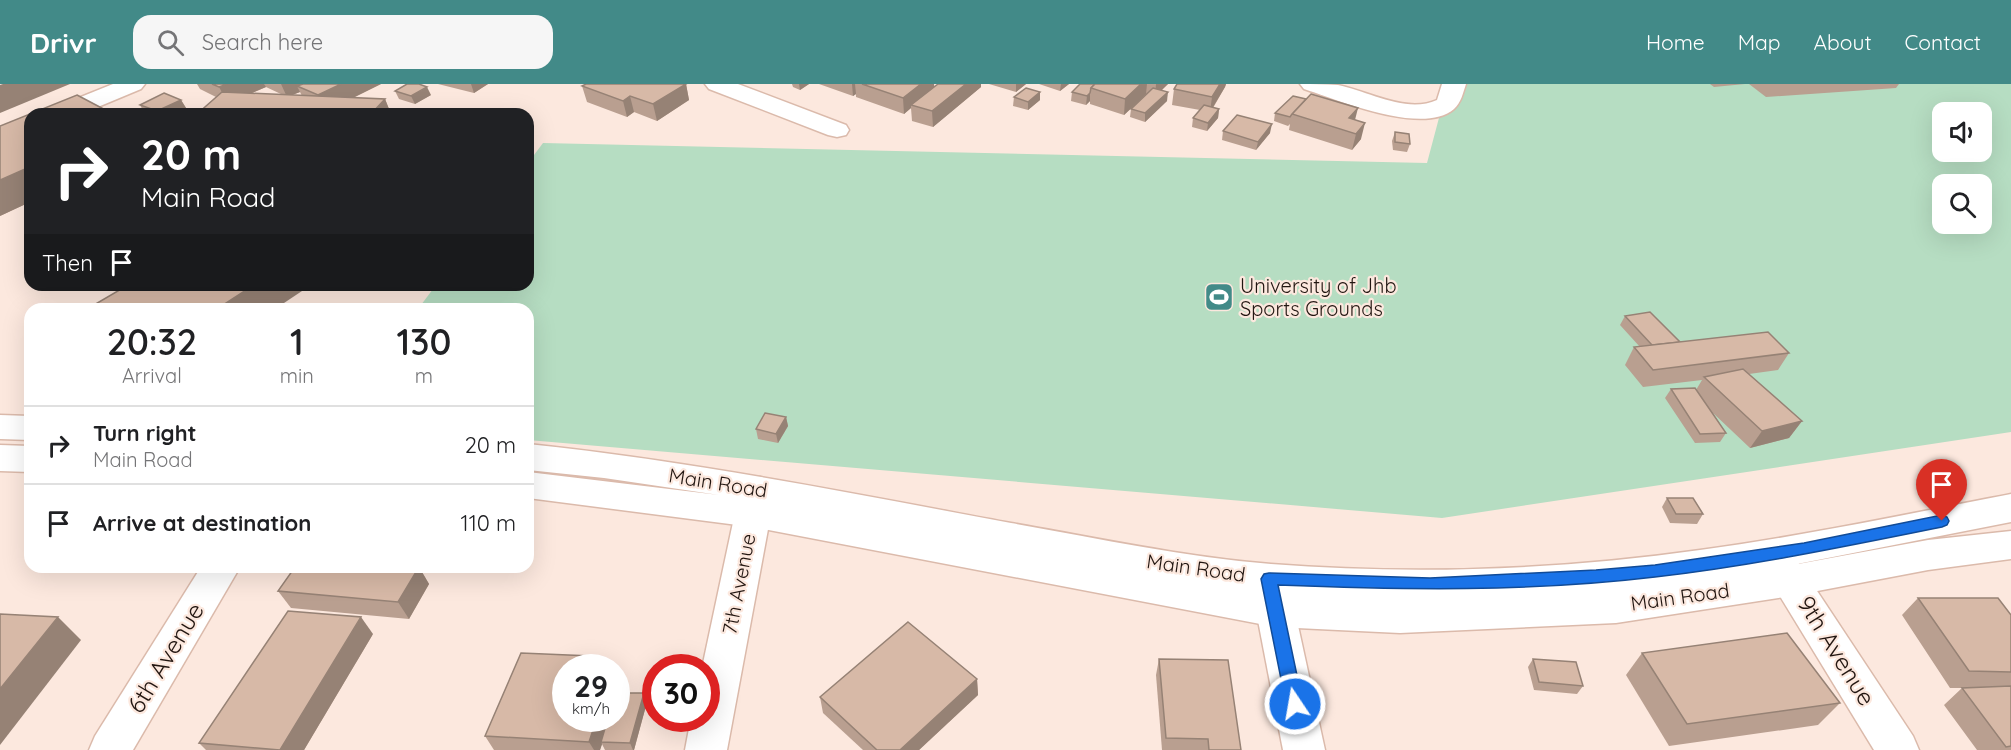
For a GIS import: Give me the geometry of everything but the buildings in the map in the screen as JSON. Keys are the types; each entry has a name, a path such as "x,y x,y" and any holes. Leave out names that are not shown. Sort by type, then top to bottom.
{"main road":[{"path":"75,108 133,84"},
{"path":"717,84 837,130"},
{"path":"1312,84 1413,111 1434,111 1444,106 1449,100 1454,84"},
{"path":"14,432 24,449"},
{"name":"Main Road","path":"534,458 597,464 756,501 1400,617 1484,615 1616,607 2011,508"},
{"name":"Main Road","path":"534,485 756,501"},
{"name":"7th Avenue","path":"706,750 756,501"},
{"name":"Main Road","path":"1782,567 1928,555 2011,545"},
{"name":"9th Avenue","path":"1782,567 1898,750"},
{"name":"6th Avenue","path":"110,750 217,573"},
{"path":"1272,595 1304,750"}],"green space":[{"name":"University of Jhb Sports Grounds","path":"1448,84 2011,84 2011,432 1442,518 534,441 534,303 422,303 432,291 534,291 534,155 543,143 1427,163"}],"place":[{"name":"University of Jhb Sports Grounds","path":"1219,297"}],"route":[{"path":"1295,704 1269,579 1356,584 1430,584 1508,582 1655,571 1804,549 1849,538 1942,521"}]}
